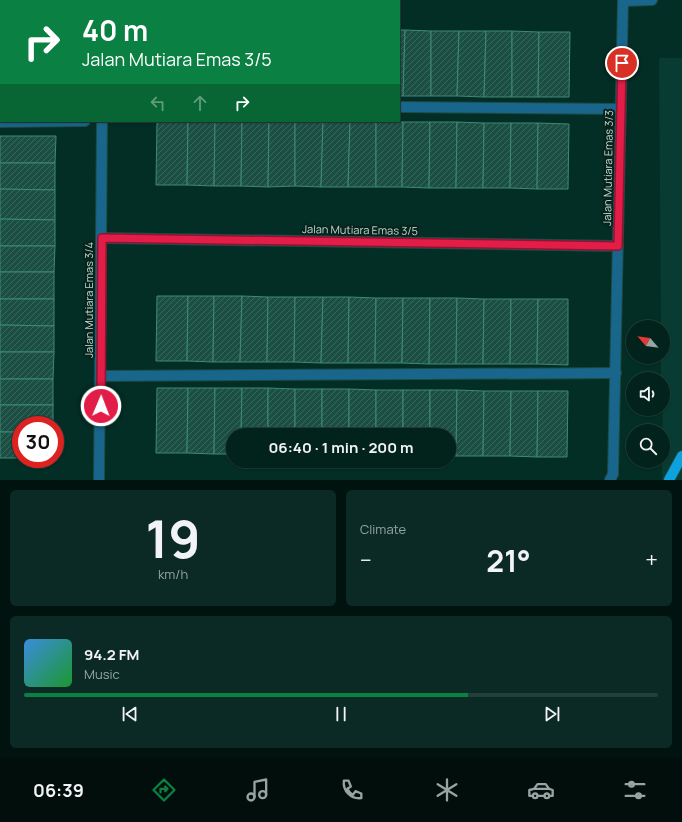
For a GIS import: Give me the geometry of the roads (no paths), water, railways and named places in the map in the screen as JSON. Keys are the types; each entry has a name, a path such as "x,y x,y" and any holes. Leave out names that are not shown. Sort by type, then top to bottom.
{"main road":[{"path":"669,480 682,456"}],"street":[{"path":"623,0 652,0"},
{"name":"Jalan Mutiara Emas 3/3","path":"610,480 613,474 616,373 623,0"},
{"path":"400,107 621,109"},
{"name":"Jalan Mutiara Emas 3/4","path":"99,480 102,122"},
{"name":"Jalan Mutiara Emas 3/5","path":"102,238 618,246"},
{"path":"101,376 616,373"}]}
